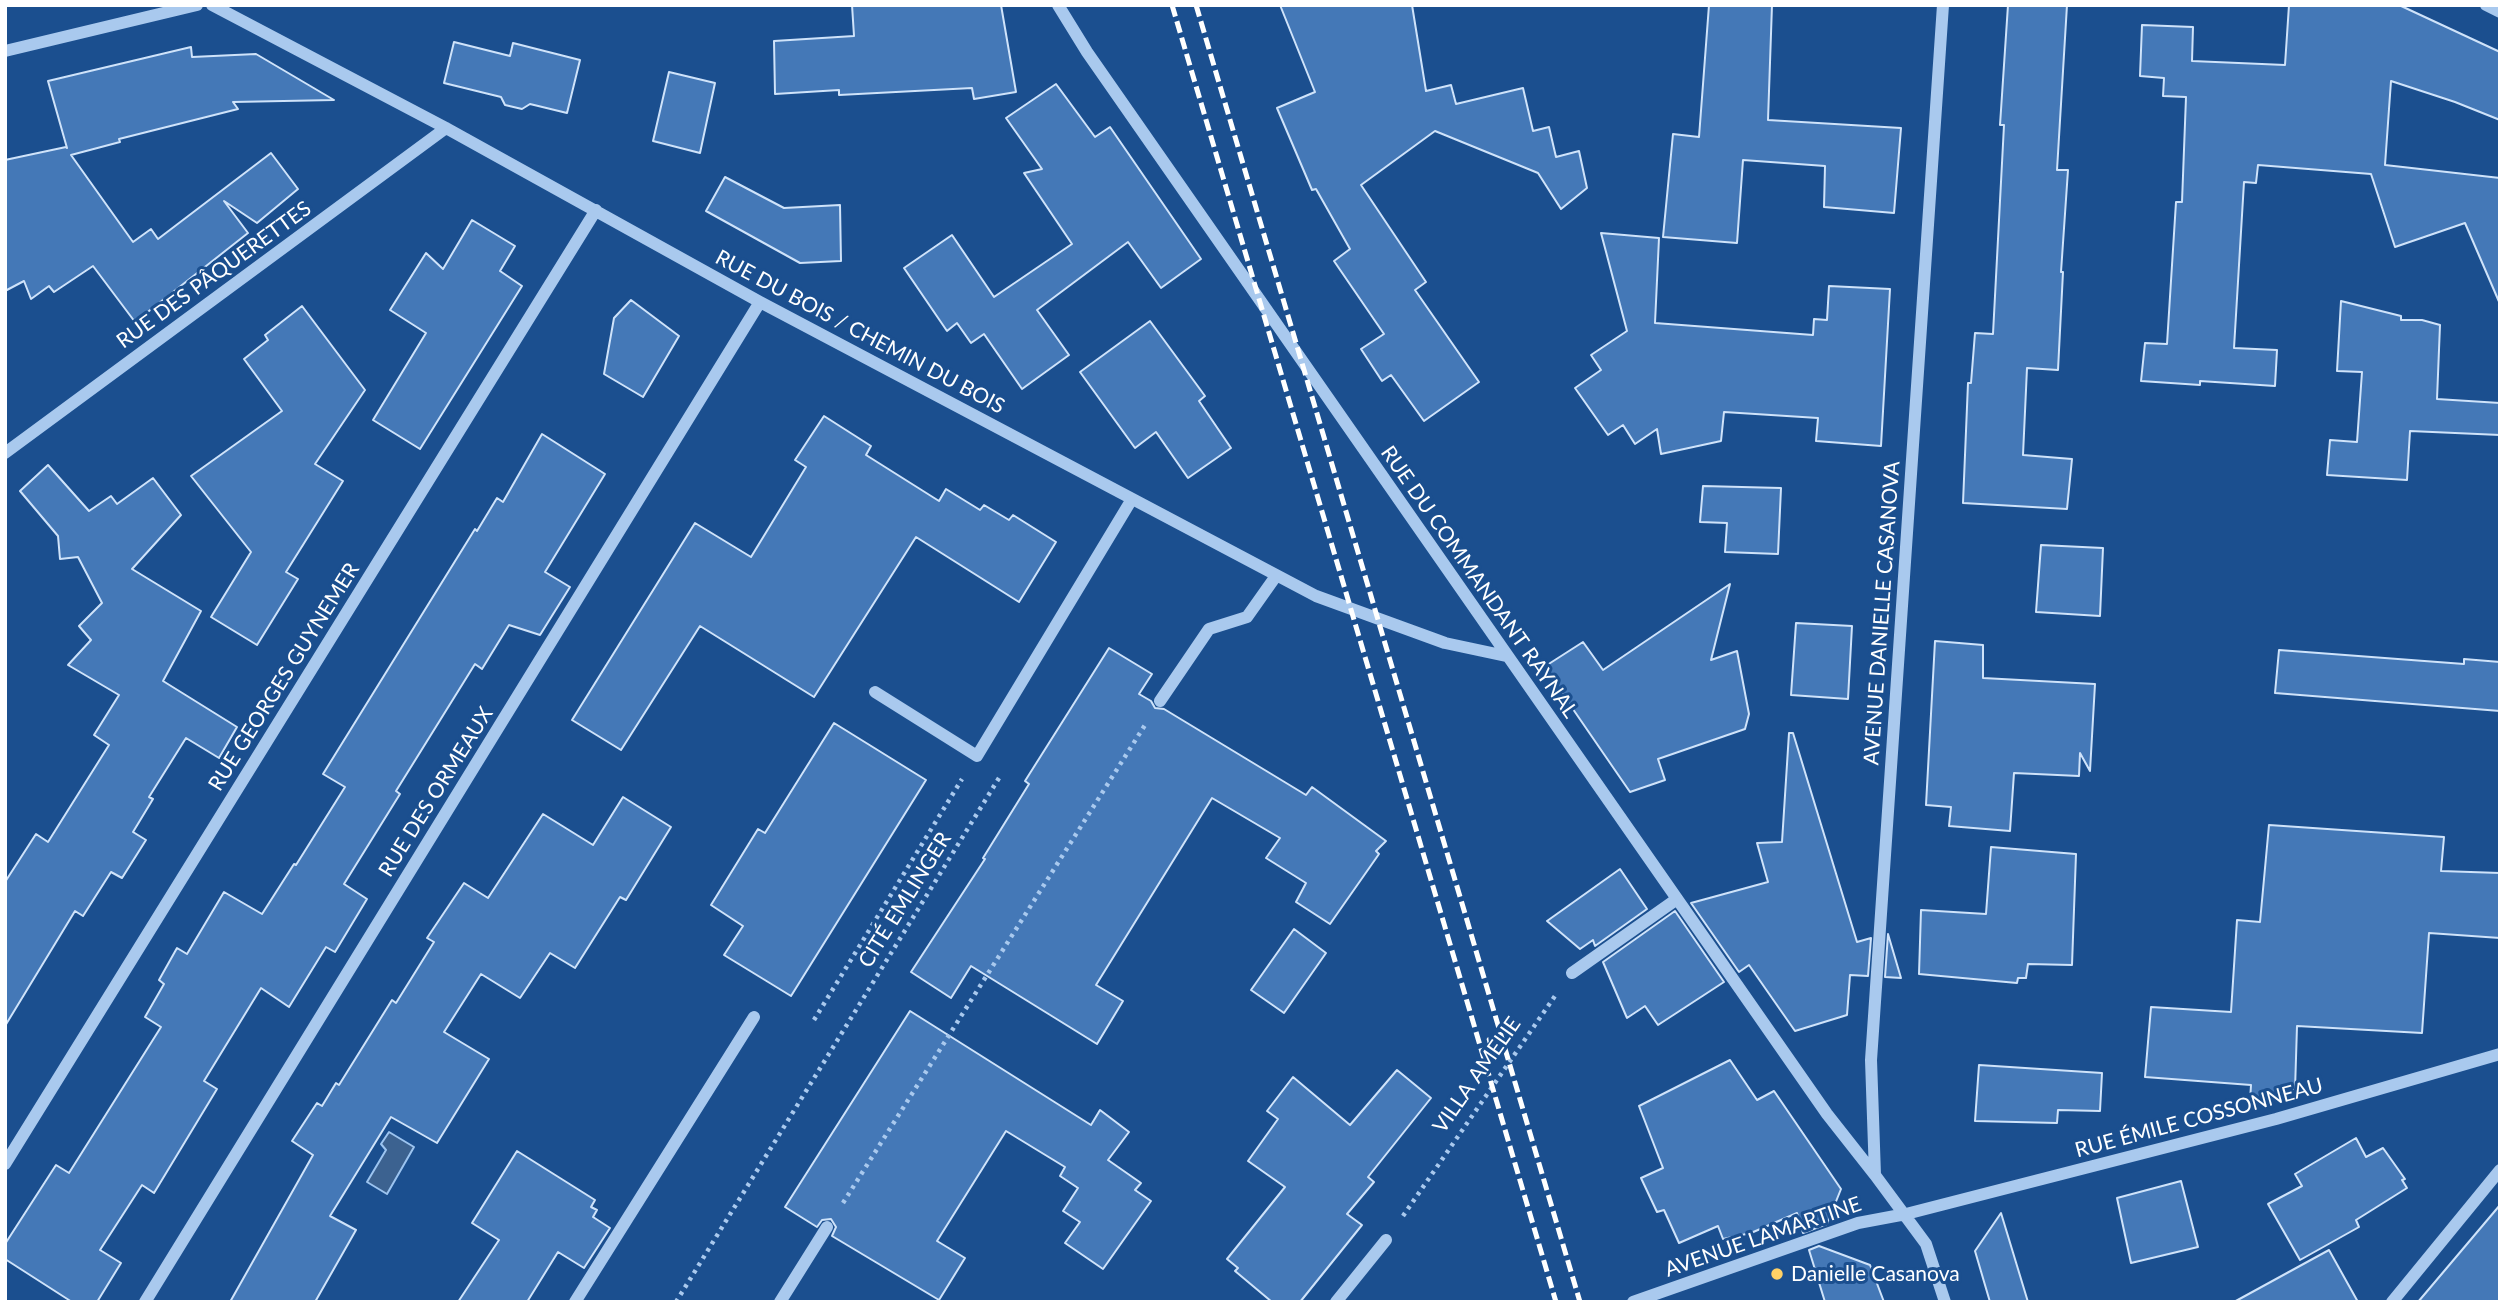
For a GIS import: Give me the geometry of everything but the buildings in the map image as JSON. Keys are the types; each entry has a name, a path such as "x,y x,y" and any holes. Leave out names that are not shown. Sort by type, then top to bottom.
{"street":[{"path":"5,51 197,5"},
{"name":"RUE DU BOIS / CHEMIN DU BOIS","path":"212,5 446,128 760,302 1276,576 1316,596 1445,643 1506,656"},
{"name":"RUE DU COMMANDANT RAYNAL","path":"1058,5 1095,63 1506,656 1827,1114 1875,1175"},
{"name":"AVENUE DANIELLE CASANOVA","path":"1875,1175 1871,1060 1943,5"},
{"path":"2486,5 2500,12"},
{"name":"RUE DES PÂQUERETTES","path":"5,453 446,128"},
{"name":"RUE GEORGES GUYNEMER","path":"5,1164 596,210"},
{"name":"RUE DES ORMEAUX","path":"145,1302 760,302"},
{"path":"876,692 976,756 1132,499"},
{"path":"1160,701 1209,629 1247,617 1276,576"},
{"path":"1572,972 1677,899"},
{"path":"575,1302 754,1017"},
{"name":"RUE ÉMILE COSSONNEAU","path":"1906,1214 2276,1119 2500,1054"},
{"path":"2392,1302 2500,1170"},
{"path":"1875,1175 1926,1244 1945,1302"},
{"name":"AVENUE LAMARTINE","path":"1633,1302 1858,1223 1906,1214"},
{"path":"780,1302 827,1227"},
{"path":"1336,1302 1386,1240"}],"path":[{"path":"827,1227 1160,701"},
{"path":"814,1020 976,756"},
{"name":"CITÉ EMLINGER","path":"676,1302 1002,773"},
{"name":"VILLA AMÉLIE","path":"1386,1240 1572,972"}],"water":[{"path":"389,1132 414,1147 387,1194 367,1182 386,1150 381,1144"}],"railway":[{"path":"1172,5 1556,1302"},
{"path":"1196,5 1580,1302"}],"place":[{"name":"Danielle Casanova","path":"1777,1274"}]}
